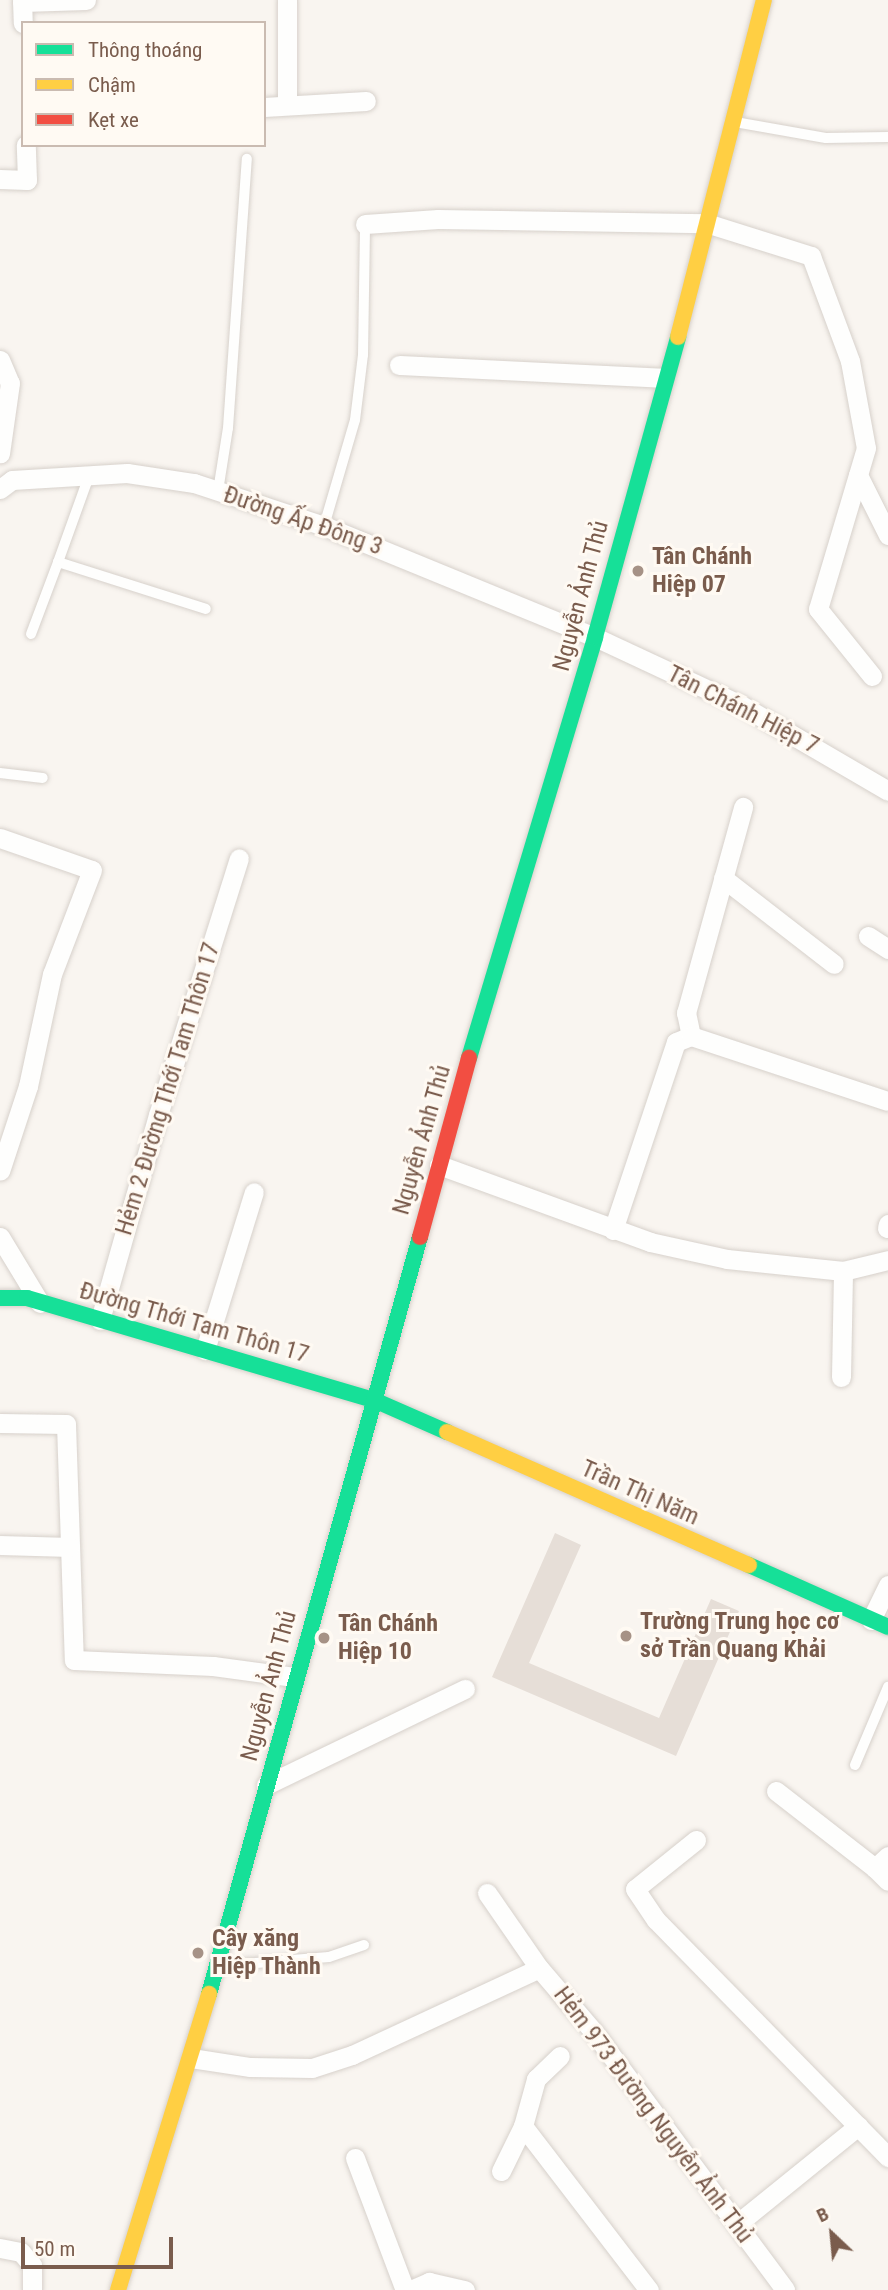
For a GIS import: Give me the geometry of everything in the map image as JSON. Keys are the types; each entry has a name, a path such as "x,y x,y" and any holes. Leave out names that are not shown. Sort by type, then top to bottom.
{"main road":[{"name":"Nguyễn Ảnh Thủ","path":"118,2290 191,2058 294,1677 439,1165 595,637 734,122 764,0"},
{"name":"Đường Thới Tam Thôn 17","path":"0,1298 40,1303 374,1399"},
{"name":"Trần Thị Năm","path":"374,1399 879,1624"}],"street":[{"path":"23,21 22,1 86,0"},
{"path":"287,0 287,105"},
{"path":"266,107 366,101"},
{"path":"0,179 27,180 26,147"},
{"path":"365,224 438,219 706,223 811,256 850,362 866,448 818,609 872,676"},
{"path":"0,359 10,383 0,453"},
{"path":"399,365 663,378"},
{"name":"Đường Ấp Đông 3","path":"0,489 12,480 127,473 194,483 324,526 595,637"},
{"path":"858,475 888,535"},
{"name":"Tân Chánh Hiệp 7","path":"595,637 741,705 888,790"},
{"path":"691,1036 686,1013 743,807"},
{"path":"0,838 92,870 52,974 28,1086 0,1171"},
{"name":"Hẻm 2 Đường Thới Tam Thôn 17","path":"100,1320 158,1115 239,858"},
{"path":"723,878 834,964"},
{"path":"868,936 888,949"},
{"path":"613,1230 676,1042 691,1036 888,1101"},
{"path":"439,1165 613,1230 727,1259 843,1271 888,1260"},
{"path":"205,1350 254,1192"},
{"path":"0,1237 40,1303"},
{"path":"841,1377 843,1271"},
{"path":"0,1423 66,1424 74,1660 212,1666 294,1677"},
{"path":"0,1545 70,1547"},
{"path":"879,1624 888,1586"},
{"path":"266,1785 465,1689"},
{"path":"776,1791 884,1868"},
{"path":"696,1840 635,1889 656,1920 888,2157"},
{"path":"487,1893 539,1968"},
{"name":"Hẻm 973 Đường Nguyễn Ảnh Thủ","path":"191,2058 250,2067 312,2068 376,2044 539,1968 593,2031 785,2290"},
{"path":"501,2171 523,2126 536,2079 560,2056"},
{"path":"523,2126 649,2290"},
{"path":"737,2224 858,2126"},
{"path":"355,2158 405,2290"},
{"path":"0,2248 21,2252 32,2265 32,2290"},
{"path":"411,2290 429,2282 465,2290"}],"lane":[{"path":"734,122 826,138 888,137"},
{"path":"218,492 228,428 247,159"},
{"path":"324,526 355,421 363,355 365,224"},
{"path":"31,634 89,475"},
{"path":"58,562 206,609"},
{"path":"0,773 43,778"},
{"path":"855,1765 888,1687"},
{"path":"216,1966 329,1957 364,1945"}],"building":[{"path":"555,1533 581,1545 529,1663 659,1718 711,1599 739,1611 676,1756 492,1677"}],"traffic: fast":[{"path":"469,1058 595,637 678,337"},
{"path":"209,1994 420,1237"},
{"path":"0,1298 27,1298 374,1400 447,1432"},
{"path":"749,1565 888,1627"}],"traffic: slow":[{"path":"678,337 764,0"},
{"path":"447,1432 749,1565"},
{"path":"118,2290 209,1994"}],"traffic: jam":[{"path":"420,1237 469,1058"}],"place":[{"name":"Tân Chánh Hiệp 07","path":"638,571"},
{"name":"Trường Trung học cơ sở Trần Quang Khải","path":"626,1636"},
{"name":"Tân Chánh Hiệp 10","path":"324,1638"},
{"name":"Cây xăng Hiệp Thành","path":"198,1953"}]}
